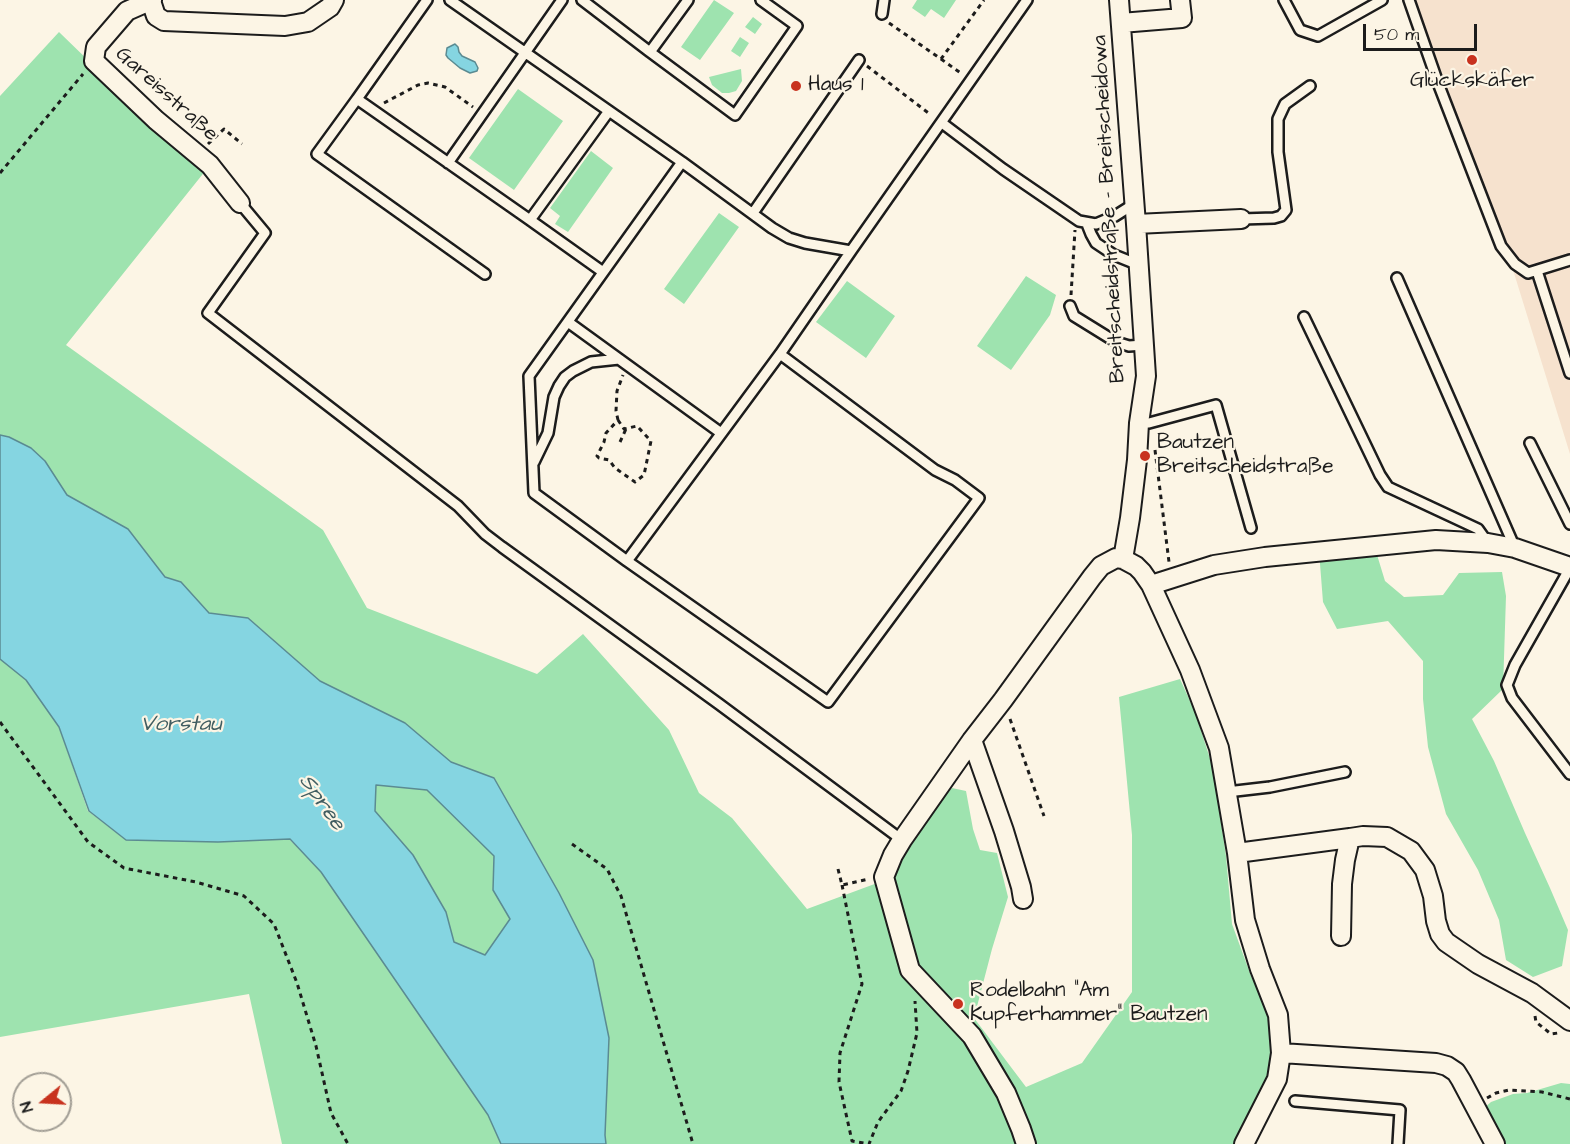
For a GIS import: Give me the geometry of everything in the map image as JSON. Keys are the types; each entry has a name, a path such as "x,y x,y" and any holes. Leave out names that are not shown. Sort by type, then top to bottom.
{"street":[{"name":"Gareisstraße","path":"240,203 210,165 156,120 94,61 96,47 127,11 152,0 156,16 164,21 285,26 308,22 330,7 334,0"},
{"name":"Breitscheidstraße - Breitscheidowa","path":"1119,0 1146,376 1145,423 1137,460 1123,559"},
{"path":"1121,23 1182,18 1180,0"},
{"path":"1136,224 1241,219"},
{"path":"1150,585 1214,565 1265,556 1436,540 1488,543 1515,548 1570,568"},
{"path":"1026,1144 1006,1093 972,1036 910,970 884,877 902,840 972,740 1004,700 1092,577 1101,566 1116,558 1123,559 1143,572 1194,681 1219,748 1237,853 1245,920 1260,969 1278,1015 1281,1053 1277,1079 1244,1144"},
{"path":"972,740 1004,831 1023,899"},
{"path":"1237,853 1363,836 1387,837 1411,851 1425,870 1433,896 1436,921 1440,934 1446,942 1478,964 1532,993 1570,1021"},
{"path":"1341,936 1342,884 1350,838"},
{"path":"1281,1053 1436,1063 1447,1066 1456,1072 1495,1144"}],"lane":[{"path":"427,0 317,154 484,274"},
{"path":"450,0 772,228 789,238 805,243 850,251"},
{"path":"448,163 562,0"},
{"path":"582,0 735,115 797,26 761,0"},
{"path":"650,52 688,0"},
{"path":"882,14 884,0"},
{"path":"627,561 780,354 1028,0"},
{"path":"1284,0 1300,30 1318,36 1382,0"},
{"path":"1409,0 1438,83 1501,246 1515,264 1528,273 1570,260"},
{"path":"753,213 859,60"},
{"path":"1241,219 1274,218 1281,216 1286,210 1278,152 1278,119 1285,104 1310,86"},
{"path":"357,99 603,272"},
{"path":"530,220 609,111"},
{"path":"942,123 1075,219 1087,224 1096,224 1134,204"},
{"path":"681,162 529,376 534,493 828,702 979,498 955,480 935,470 780,354"},
{"path":"240,203 264,233 208,313 458,506 485,534 502,547 902,840"},
{"path":"1087,224 1096,243 1114,255 1139,265"},
{"path":"1536,271 1570,373"},
{"path":"1396,278 1515,548"},
{"path":"1070,306 1074,316 1116,342 1129,346 1144,345"},
{"path":"1304,317 1380,475 1388,487 1478,529 1488,543"},
{"path":"568,322 721,433"},
{"path":"533,464 548,433 554,397 566,377 591,362 619,358"},
{"path":"1145,423 1216,405 1251,528"},
{"path":"1530,443 1570,524"},
{"path":"1570,568 1515,664 1507,685 1512,698 1570,774"},
{"path":"1227,792 1270,787 1345,772"},
{"path":"1295,1101 1400,1110 1398,1144"}],"path":[{"path":"942,59 984,0"},
{"path":"882,14 887,22 971,80"},
{"path":"859,60 942,123"},
{"path":"0,173 94,61"},
{"path":"378,109 389,99 418,85 428,83 445,87 482,114"},
{"path":"198,155 224,129 242,144"},
{"path":"1070,306 1075,219"},
{"path":"626,429 618,420 616,411 617,391 629,366"},
{"path":"618,420 606,433 597,456 609,460 615,468 635,482 644,474 651,441 637,426 626,429 620,442"},
{"path":"1145,423 1171,579"},
{"path":"1004,700 1044,816"},
{"path":"0,722 88,842 124,868 195,882 244,896 274,924 297,983 316,1046 331,1113 348,1144"},
{"path":"572,844 607,869 621,896 693,1144"},
{"path":"838,869 862,984 840,1053 839,1083 852,1142 869,1144 879,1122 901,1091 908,1071 917,1033 916,1004 910,970"},
{"path":"842,885 869,879"},
{"path":"1474,1106 1496,1093 1509,1090 1542,1092 1570,1100"}],"shaded area":[{"path":"1415,0 1570,0 1570,454 1505,244"}],"green space":[{"path":"714,0 734,13 700,60 681,47"},
{"path":"917,0 956,0 944,18 931,9 925,17 912,8"},
{"path":"753,17 762,24 755,34 745,27"},
{"path":"59,32 93,65 210,165 66,345 323,530 367,608 537,674 583,634 669,730 699,793 732,818 807,909 880,882 905,973 967,1040 999,1096 1019,1144 606,1144 559,893 494,778 451,762 405,723 320,681 248,618 209,613 181,582 165,577 128,529 67,495 45,461 31,448 0,435 0,96"},
{"path":"740,37 749,43 740,57 731,51"},
{"path":"741,69 742,81 736,91 722,93 712,85 709,77"},
{"path":"518,89 563,121 514,190 469,158"},
{"path":"591,151 613,168 568,232 555,224 560,216 550,208"},
{"path":"719,213 739,227 684,304 664,289"},
{"path":"1026,276 1056,295 1050,315 1011,370 977,346"},
{"path":"847,281 895,316 866,358 816,322"},
{"path":"1374,545 1385,581 1404,597 1443,595 1459,573 1502,572 1506,596 1503,689 1472,719 1494,761 1568,930 1562,966 1533,977 1506,960 1499,920 1478,870 1446,814 1428,747 1423,699 1423,661 1388,621 1337,629 1323,602 1319,551"},
{"path":"0,659 26,680 59,727 88,811 126,840 168,714 321,872 488,1115 501,1144 282,1144 249,994 0,1037"},
{"path":"1180,679 1195,712 1213,768 1226,856 1232,924 1251,976 1271,1018 1271,1052 1267,1079 1236,1144 1030,1144 920,969 890,883 896,858 924,817 952,788 966,791 973,829 980,850 997,853 1008,897 974,1018 1026,1087 1082,1063 1132,992 1132,835 1119,697"},
{"path":"376,785 427,790 494,856 493,890 510,919 485,955 454,942 446,912 375,811"},
{"path":"1561,1083 1570,1084 1570,1144 1505,1144 1484,1108 1491,1102 1513,1094 1527,1093"}],"water":[{"path":"455,44 462,56 475,62 477,71 470,73 448,58 447,48"},
{"name":"Vorstau","path":"0,435 31,448 45,461 67,495 128,529 165,577 181,582 209,613 248,618 320,681 405,723 451,762 494,778 559,893 593,960 609,1038 606,1144 501,1144 488,1115 321,872 290,839 218,842 126,840 89,811 59,727 26,680 0,659","holes":["376,785 427,790 494,856 493,890 510,919 485,955 454,942 446,912 413,855 375,811"]}],"place":[{"name":"Glückskäfer","path":"1472,60"},
{"name":"Haus 1","path":"796,86"},
{"name":"Bautzen Breitscheidstraße","path":"1145,456"},
{"name":"Rodelbahn \"Am Kupferhammer\" Bautzen","path":"958,1004"}],"water label":[{"name":"Spree","path":"321,803"}]}
